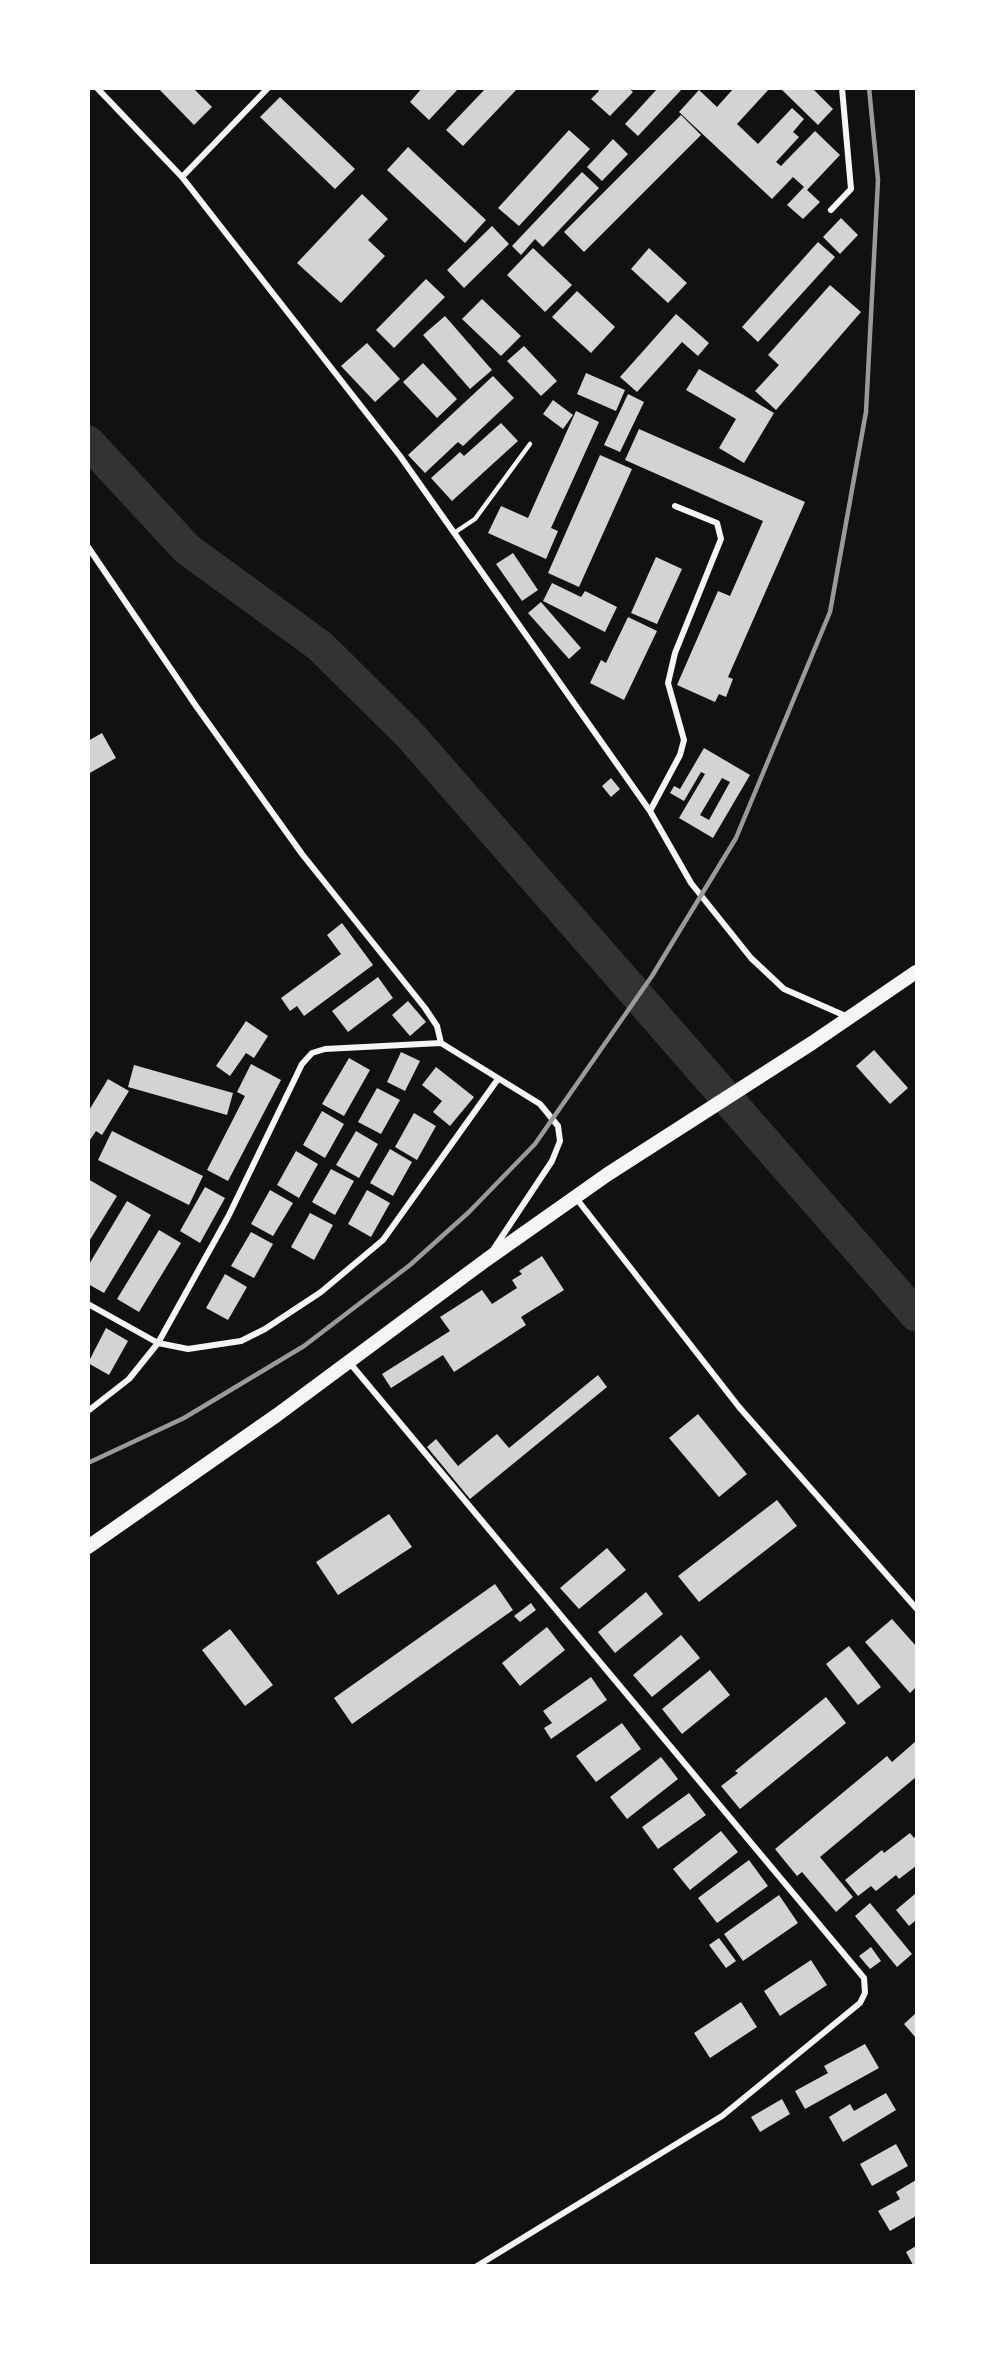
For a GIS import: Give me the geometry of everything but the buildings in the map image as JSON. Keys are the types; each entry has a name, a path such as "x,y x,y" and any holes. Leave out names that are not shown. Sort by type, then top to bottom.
{"main road":[{"path":"88,1547 349,1362 486,1260 608,1174 812,1043 916,972"}],"street":[{"path":"97,88 182,177 357,399 650,811 691,883 751,958 784,989 849,1018"},
{"path":"182,177 268,88"},
{"path":"831,210 851,189 842,88"},
{"path":"650,811 680,755 684,740 668,683 675,653 722,539 717,523 675,506"},
{"path":"88,547 196,706 296,845 425,1008 437,1026 441,1043"},
{"path":"88,1411 129,1379 158,1343 228,1218 302,1064 312,1053 354,1046 441,1043 463,1054 498,1079 540,1104 558,1126 560,1142 552,1161 486,1260"},
{"path":"88,1304 158,1343 188,1349 241,1341 321,1292 383,1240 498,1079"},
{"path":"576,1197 740,1407 916,1608"},
{"path":"349,1362 864,1978 865,1993 861,2003 722,2116 477,2265"}],"lane":[{"path":"454,533 475,519 530,444"}],"waterway":[{"path":"88,442 187,549 320,646 409,734 916,1315"}],"railway":[{"path":"88,1463 184,1418 304,1346 410,1265 469,1212 535,1144 652,976 736,838 830,612 866,412 878,180 869,88"}]}
